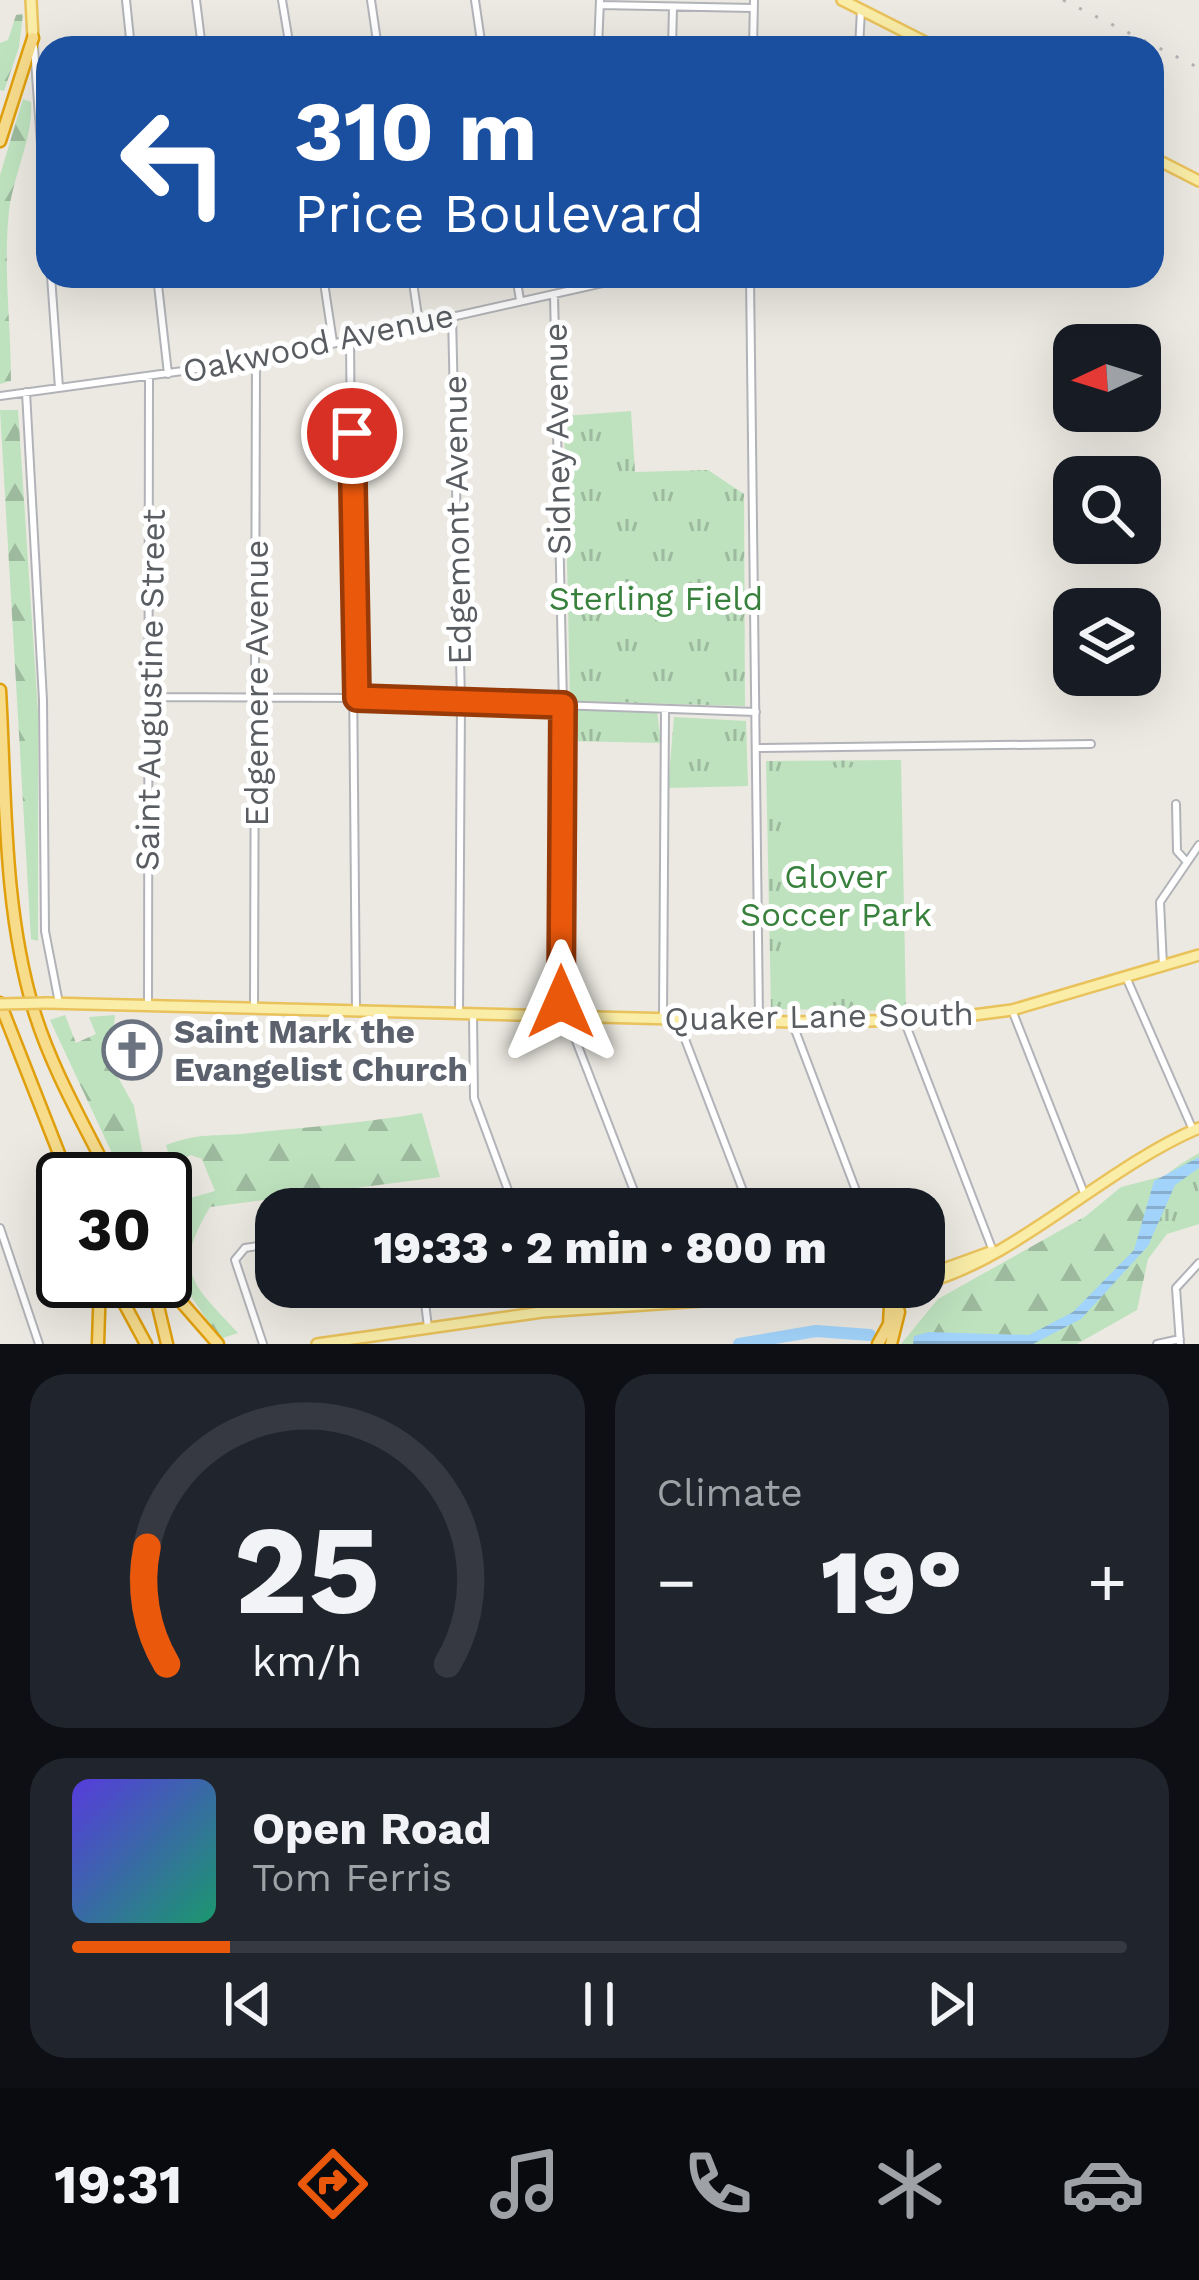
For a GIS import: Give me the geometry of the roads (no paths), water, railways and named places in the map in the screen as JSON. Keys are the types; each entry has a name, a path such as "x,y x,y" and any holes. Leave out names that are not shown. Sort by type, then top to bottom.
{"highway":[{"path":"0,141 33,38"},
{"path":"0,690 20,956 45,1041 98,1152"},
{"path":"0,1003 58,1152"},
{"path":"98,1344 99,1308"},
{"path":"127,1308 146,1344"},
{"path":"158,1308 166,1344"},
{"path":"187,1308 218,1344"},
{"path":"878,1344 888,1329 892,1308"},
{"path":"891,1344 898,1308"}],"main road":[{"path":"31,0 33,38"},
{"path":"842,0 913,36"},
{"path":"1164,163 1199,181"},
{"name":"Quaker Lane South","path":"0,1003 792,1022 904,1020 1012,1010 1199,955"},
{"path":"945,1275 968,1269 1084,1193 1196,1129"},
{"path":"317,1344 582,1308"}],"street":[{"path":"126,0 130,36"},
{"path":"196,0 200,36"},
{"path":"283,0 288,36"},
{"path":"371,0 376,36"},
{"path":"475,0 480,36"},
{"path":"599,36 600,2 673,7 754,4 753,36"},
{"path":"672,36 673,7"},
{"path":"860,36 861,10"},
{"path":"33,38 36,79"},
{"path":"52,288 59,388"},
{"path":"158,288 168,374"},
{"path":"325,288 333,342"},
{"path":"414,288 419,323"},
{"path":"518,288 520,301"},
{"name":"Oakwood Avenue","path":"0,396 256,361 581,288"},
{"path":"750,288 759,1021"},
{"name":"Sidney Avenue","path":"554,294 563,705 561,1002 633,1188"},
{"name":"Edgemont Avenue","path":"452,316 461,700 459,1012"},
{"path":"350,338 357,698 356,1009"},
{"name":"Edgemere Avenue","path":"254,1006 256,361"},
{"name":"Saint Augustine Street","path":"148,377 148,1003"},
{"path":"26,392 41,653 45,931 53,1003"},
{"path":"149,697 461,700 756,712"},
{"path":"663,1018 665,711"},
{"path":"756,748 1091,744"},
{"path":"1176,804 1178,850 1186,861"},
{"path":"1163,966 1160,902 1199,845"},
{"path":"1126,977 1196,1129"},
{"path":"1012,1010 1084,1193"},
{"path":"473,1012 474,1098 507,1188"},
{"path":"676,1018 742,1188"},
{"path":"904,1020 993,1251"},
{"path":"792,1022 855,1188"},
{"path":"0,1228 39,1344"},
{"path":"255,1247 244,1249 235,1261 263,1344"},
{"path":"1157,1344 1180,1342 1176,1288 1187,1270 1199,1263"},
{"path":"425,1308 428,1327"}],"water":[{"path":"1199,1157 1199,1168 1175,1185 1148,1246 1081,1319 1033,1344 913,1344 914,1336 929,1332 1029,1335 1073,1312 1134,1250 1154,1181"}],"waterway":[{"path":"739,1344 816,1331 870,1335"}],"railway":[{"path":"1063,0 1135,36"},
{"path":"1164,50 1199,68"}],"place":[{"name":"Saint Mark the Evangelist Church","path":"132,1050"}],"park label":[{"name":"Sterling Field","path":"656,598"},
{"name":"Glover Soccer Park","path":"836,895"}]}
